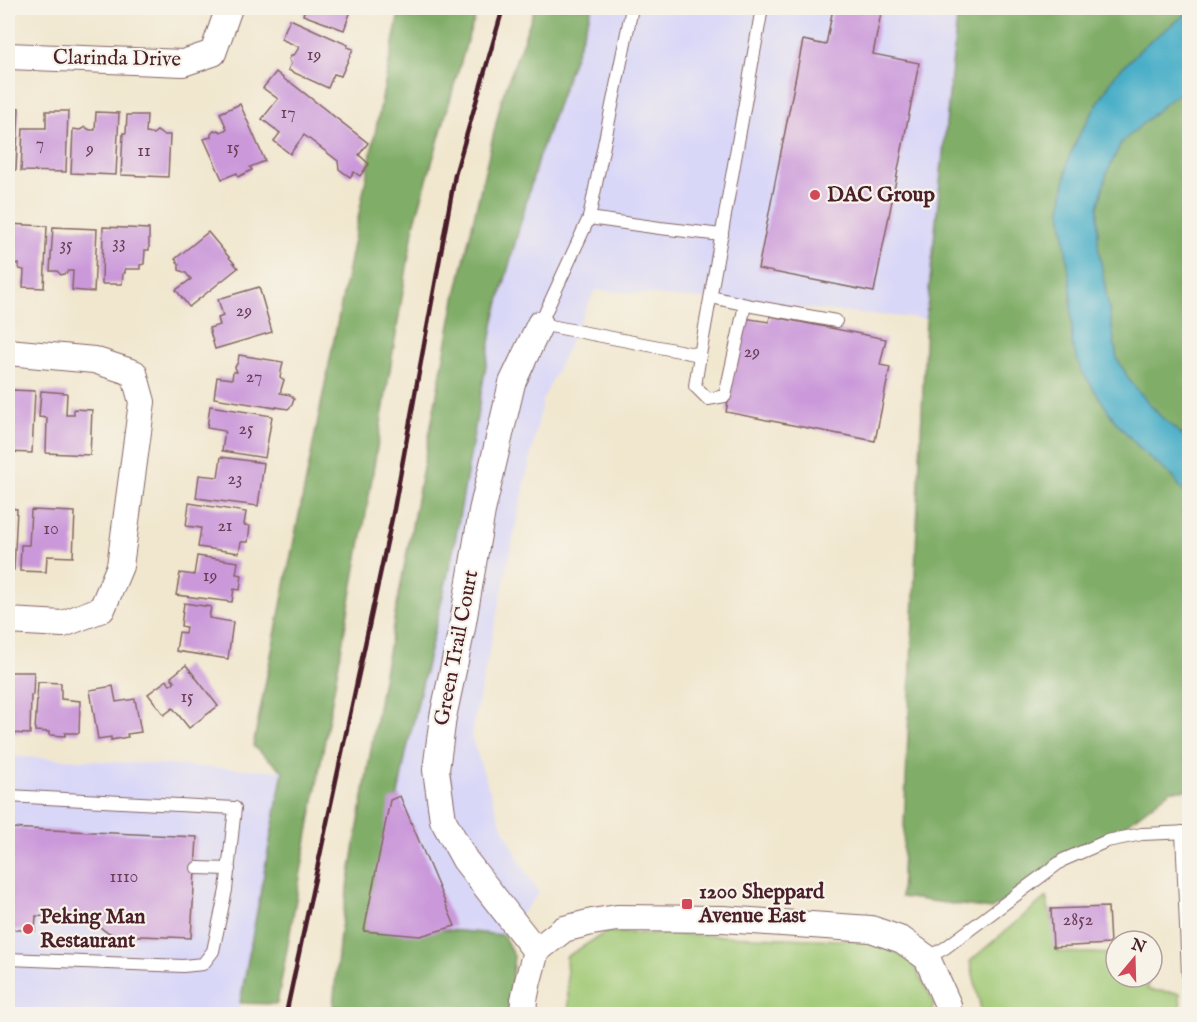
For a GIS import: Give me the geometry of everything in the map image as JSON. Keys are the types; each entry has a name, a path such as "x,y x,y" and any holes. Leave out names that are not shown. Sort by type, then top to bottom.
{"street":[{"name":"Clarinda Drive","path":"8,56 183,63 213,53 229,8"},
{"name":"Green Trail Court","path":"536,951 465,860 443,820 435,770 483,511 512,383 540,324"},
{"path":"8,352 94,360 134,373 142,402 120,566 102,609 63,624 8,621"},
{"path":"523,1014 524,1000 536,951 564,929 617,918 722,919 871,929 902,940 927,958 948,1005 948,1014"}],"lane":[{"path":"632,8 589,218 540,324 700,354"},
{"path":"745,304 726,396 708,399 695,386 762,8"},
{"path":"589,218 722,235"},
{"path":"711,297 836,321"},
{"path":"8,796 236,808 226,890 213,951 203,964 183,966 8,958"},
{"path":"927,958 945,948 1063,860 1107,841 1142,834 1186,832 1188,974 1190,974"},
{"path":"197,868 229,868"}],"shaded area":[{"path":"592,8 958,8 926,319 595,290 543,399 471,736 500,821 539,893 503,935 373,923 406,753 453,552 495,316 538,159"},
{"path":"8,756 283,771 238,1014 8,1014"}],"green space":[{"path":"400,8 479,8 469,34 414,225 368,502 277,1004 240,1003 283,771 253,746"},
{"path":"535,8 592,8 538,159 494,320 453,552 406,753 373,923 503,935 514,956 508,1014 333,1007 340,934 382,684 455,299 502,98"},
{"path":"958,8 1189,8 1189,790 1171,790 1122,828 991,909 901,897 926,319"},
{"path":"1046,897 1059,952 1104,954 1104,989 1148,989 1180,993 1181,1014 982,1014 970,961"},
{"path":"606,932 870,941 911,960 934,1003 931,1014 569,1014 566,957"}],"water":[{"path":"1189,12 1189,87 1168,101 1121,143 1107,173 1098,208 1098,245 1117,358 1130,381 1160,416 1189,441 1189,499 1173,477 1143,452 1115,421 1081,370 1072,344 1071,289 1061,210 1068,160 1080,133 1115,75 1145,45"}],"building":[{"path":"305,8 352,8 344,30 303,15"},
{"path":"833,8 882,8 873,54 919,63 874,292 758,269 803,40 826,45"},
{"path":"290,19 353,49 341,76 334,74 328,88 288,70 291,64 289,59 299,47 281,39"},
{"path":"276,72 368,143 359,155 369,164 360,176 354,172 350,177 339,169 338,161 304,135 290,154 274,141 280,133 262,119 278,99 263,88"},
{"path":"240,104 265,161 250,167 252,170 238,177 237,173 222,179 204,139 211,137 214,131 221,132 227,129 220,113"},
{"path":"8,107 19,108 16,170 8,170"},
{"path":"46,111 68,111 66,172 21,171 23,128 46,128"},
{"path":"96,112 119,113 116,175 71,173 73,129 80,130 85,127 95,130"},
{"path":"127,115 147,115 146,133 153,134 157,131 163,135 170,135 168,177 121,175 123,133 126,133"},
{"path":"8,224 47,226 44,288 23,287 24,270 19,269 19,264 10,263 8,267"},
{"path":"53,227 97,229 94,292 72,290 73,271 61,275 57,271 50,271"},
{"path":"103,227 149,229 149,250 145,250 144,264 140,265 140,269 125,269 122,284 102,284"},
{"path":"208,232 238,268 189,307 176,290 191,279 179,270 179,264 175,259"},
{"path":"259,287 272,332 215,349 209,328 220,325 218,318 223,316 218,299"},
{"path":"770,316 886,339 880,365 890,367 875,441 726,412 744,318 769,322"},
{"path":"239,355 283,362 280,377 284,380 280,393 290,395 294,399 288,409 214,398 217,377 232,379 233,372 237,372 235,367"},
{"path":"12,390 35,391 32,453 8,452 8,404 11,405"},
{"path":"41,391 67,393 66,415 74,415 74,409 92,410 90,455 46,453 47,418 39,417"},
{"path":"210,406 272,416 265,458 222,451 225,431 207,428"},
{"path":"221,457 264,463 258,506 196,498 199,475 218,477"},
{"path":"189,503 246,512 244,525 250,526 248,542 241,542 239,553 198,547 201,528 186,526"},
{"path":"8,508 17,509 14,570 8,570"},
{"path":"31,510 75,512 73,557 47,556 46,572 20,571 21,545 29,545"},
{"path":"197,556 238,562 236,574 242,575 240,590 234,589 232,602 176,595 180,573 194,575"},
{"path":"184,603 211,607 209,618 233,622 228,659 176,651 179,632 185,633 186,627 181,626"},
{"path":"186,665 218,706 189,728 173,708 164,715 148,694 167,680 170,685 175,682 171,677"},
{"path":"9,672 34,672 30,734 8,733"},
{"path":"38,682 61,683 61,699 80,701 79,733 65,733 65,736 35,731"},
{"path":"113,686 116,702 135,699 141,732 111,740 111,737 98,739 90,690"},
{"path":"400,796 455,926 420,936 364,931 390,800"},
{"path":"8,828 197,837 191,938 116,935 99,926 97,919 36,916 35,931 8,929"},
{"path":"1108,907 1109,929 1104,929 1104,944 1053,947 1051,909"}],"railway":[{"path":"286,1014 394,509 455,175 503,8"}],"place":[{"name":"DAC Group","path":"815,195"},
{"name":"1200 Sheppard Avenue East","path":"687,904"},
{"name":"Peking Man Restaurant","path":"28,929"}]}
